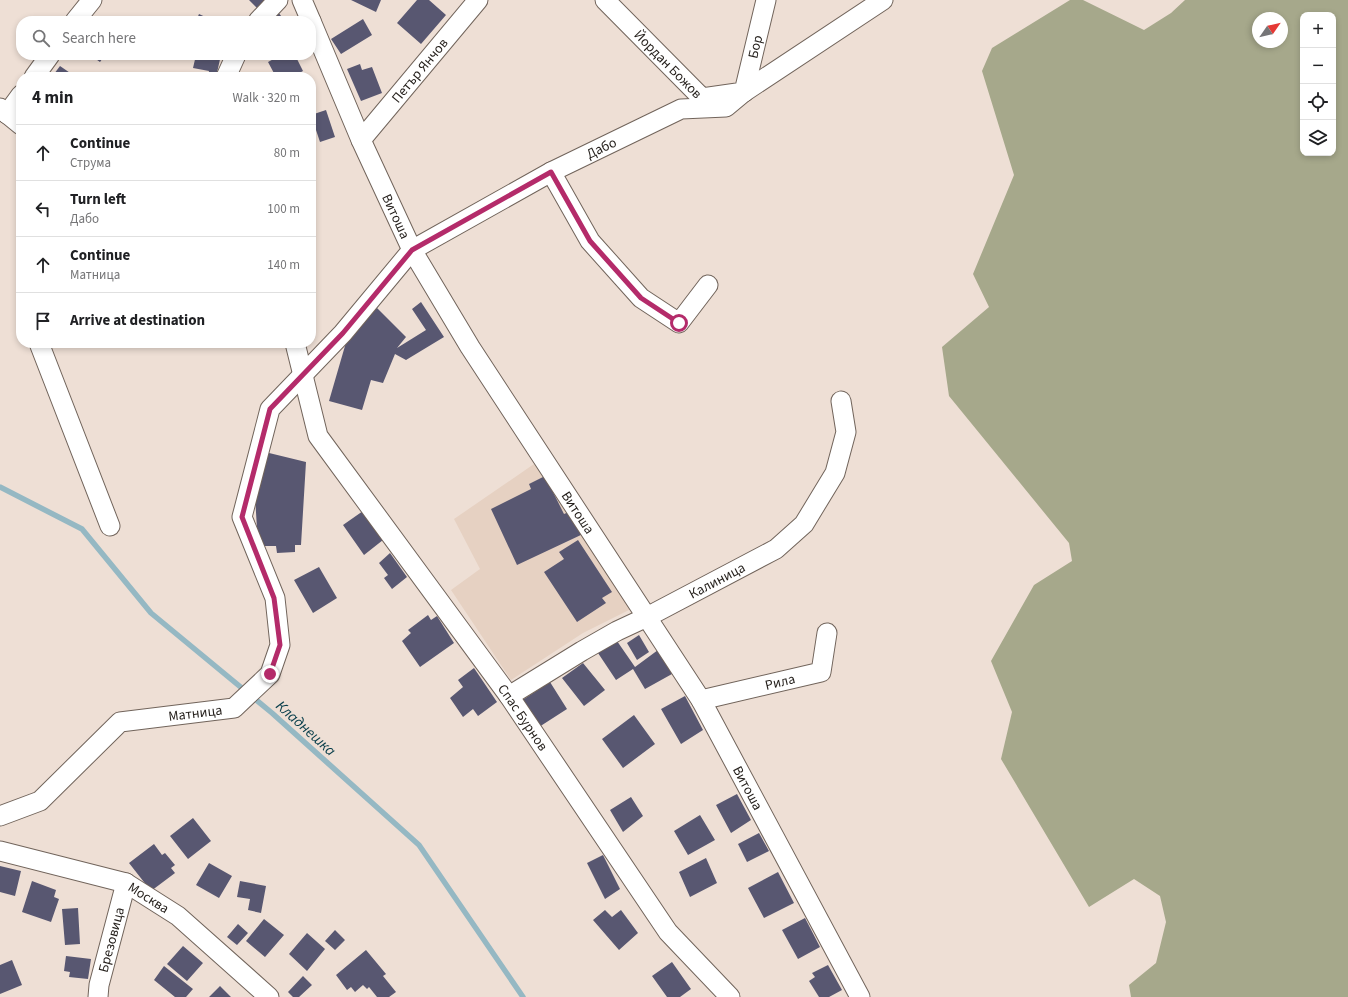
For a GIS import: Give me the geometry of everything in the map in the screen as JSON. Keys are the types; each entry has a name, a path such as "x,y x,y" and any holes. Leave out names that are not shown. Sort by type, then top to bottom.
{"street":[{"path":"79,16 92,0"},
{"path":"263,16 278,0"},
{"name":"Витоша","path":"302,0 309,16"},
{"name":"Петър Янчов","path":"360,140 478,0"},
{"name":"Йордан Божов","path":"605,0 702,98 744,92"},
{"name":"Бор","path":"744,92 766,0"},
{"name":"Дабо","path":"343,333 412,250 551,172 681,109 726,107 744,92 883,0"},
{"name":"Витоша","path":"316,33 360,140 412,250 470,346 701,700 860,997"},
{"path":"38,72 46,60"},
{"path":"228,72 234,60"},
{"path":"9,115 16,103"},
{"path":"551,172 590,241 641,298 679,323 708,285"},
{"name":"Матница","path":"0,816 40,801 120,722 234,708 270,674 280,645 274,598 242,517 270,409 343,333"},
{"path":"40,348 110,526"},
{"path":"296,348 303,375"},
{"name":"Спас Бурнов","path":"303,375 318,436 509,696 668,932 730,997"},
{"name":"Калиница","path":"509,696 582,650 776,549 804,524 835,473 846,432 842,401"},
{"name":"Рила","path":"701,700 821,672 827,633"},
{"name":"Москва","path":"0,851 126,883 178,916 269,997"},
{"name":"Брезовица","path":"98,997 99,985 126,883"}],"shaded area":[{"path":"534,464 631,609 583,633 511,680 451,590 480,569 454,519"}],"green space":[{"path":"1070,0 1083,0 1144,30 1171,13 1185,0 1348,0 1348,997 1131,997 1129,985 1156,963 1166,922 1160,896 1134,879 1089,907 1001,759 1012,712 991,661 1034,585 1072,561 1069,543 949,396 942,347 989,307 973,274 1014,175 982,71 992,48"}],"building":[{"path":"249,0 271,0 260,11"},
{"path":"351,0 381,0 376,12"},
{"path":"417,0 429,0 446,15 421,44 397,23"},
{"path":"278,12 281,16 273,16"},
{"path":"363,19 372,35 341,54 331,39"},
{"path":"195,60 220,60 217,72 209,72 193,68"},
{"path":"272,60 298,60 303,71 273,72 268,62"},
{"path":"360,64 362,70 372,67 382,93 361,101 347,69"},
{"path":"60,66 69,72 56,72"},
{"path":"326,110 335,137 320,142 316,130 316,113"},
{"path":"421,302 444,337 406,360 395,354 383,383 371,380 362,410 329,401 347,339 377,308 406,337 397,348 426,330 412,309"},
{"path":"265,452 306,462 301,545 295,545 295,552 277,553 276,546 258,546 255,495"},
{"path":"545,476 564,514 571,511 583,534 517,565 491,509 531,489 529,484"},
{"path":"363,511 383,540 364,555 343,525"},
{"path":"578,540 612,592 602,598 606,603 577,622 544,572 564,559 559,552"},
{"path":"390,553 407,577 392,589 384,578 388,575 379,563"},
{"path":"319,567 337,598 313,613 294,580"},
{"path":"428,615 431,620 437,616 454,643 420,667 402,641 411,633 408,630"},
{"path":"639,635 649,652 637,660 627,643"},
{"path":"617,641 635,667 658,650 672,674 645,689 633,669 616,680 598,653"},
{"path":"583,663 605,690 584,706 562,678"},
{"path":"474,668 497,702 478,716 473,709 463,717 450,698 463,687 458,680"},
{"path":"550,682 567,709 539,727 521,701"},
{"path":"685,696 703,730 681,744 661,709"},
{"path":"634,715 655,744 623,768 602,739"},
{"path":"737,794 751,820 731,833 716,805"},
{"path":"631,797 643,816 623,832 610,810"},
{"path":"700,815 715,840 688,855 674,831"},
{"path":"193,818 211,841 188,859 170,836"},
{"path":"759,833 769,851 747,862 738,844"},
{"path":"154,844 162,855 165,853 175,865 171,868 175,873 151,891 129,863"},
{"path":"603,855 620,889 605,899 587,863"},
{"path":"706,858 717,883 690,897 679,872"},
{"path":"209,863 232,876 219,898 196,885"},
{"path":"0,866 21,871 15,896 0,892"},
{"path":"778,872 794,903 764,918 748,888"},
{"path":"32,881 56,890 54,897 59,899 51,922 22,912"},
{"path":"240,881 266,886 261,913 248,910 250,899 237,897"},
{"path":"78,908 80,944 65,945 62,909"},
{"path":"605,910 612,917 621,910 638,933 619,950 593,920"},
{"path":"805,918 820,947 798,959 782,930"},
{"path":"264,919 284,935 265,957 246,941"},
{"path":"238,924 248,933 237,945 227,937"},
{"path":"335,930 345,940 335,950 325,941"},
{"path":"307,933 325,949 307,971 289,954"},
{"path":"183,946 203,963 187,981 167,964"},
{"path":"366,950 386,974 383,976 396,992 389,997 377,997 369,987 367,989 363,985 355,992 351,987 347,990 336,975"},
{"path":"66,956 91,959 88,979 69,977 70,972 64,971"},
{"path":"12,960 22,985 0,994 0,965"},
{"path":"672,962 691,989 680,997 667,997 652,976"},
{"path":"828,965 842,990 829,997 819,997 809,981 815,977 812,973"},
{"path":"164,966 193,989 186,997 175,997 154,980"},
{"path":"303,976 312,985 299,997 293,997 288,992"},
{"path":"220,986 231,997 209,997"}],"waterway":[{"name":"Кладнешка","path":"0,487 82,529 151,613 272,713 419,845 523,997"}],"route":[{"path":"270,674 280,645 274,598 242,517 270,409 343,333 412,250 494,202 551,172 590,241 641,298 679,323"}]}
